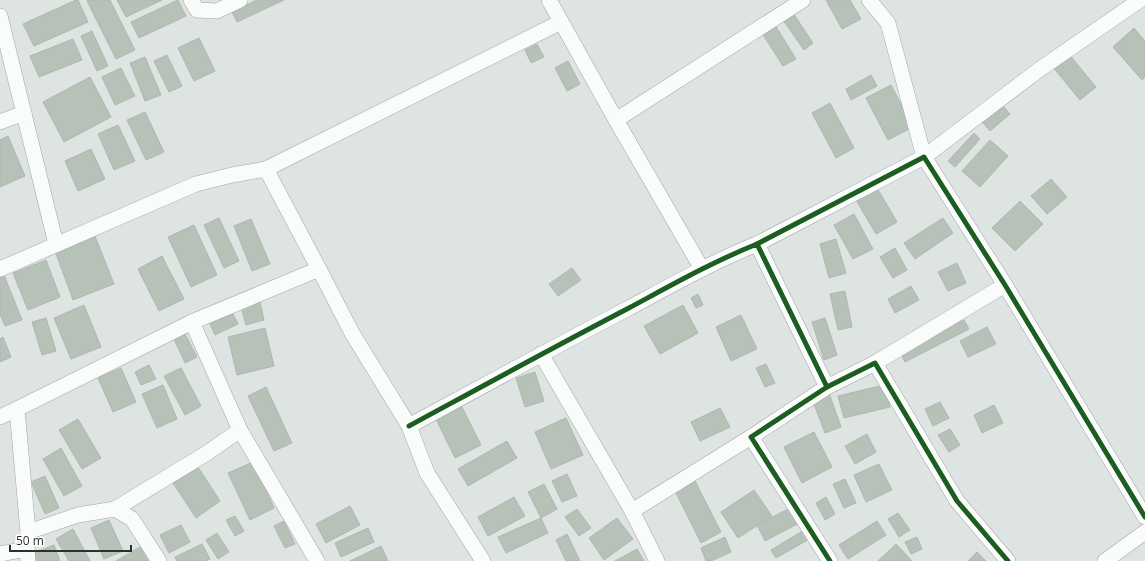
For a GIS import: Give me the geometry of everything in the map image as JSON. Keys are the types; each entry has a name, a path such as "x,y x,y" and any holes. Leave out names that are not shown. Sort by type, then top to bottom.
{"street":[{"path":"191,0 197,10 217,11 240,0"},
{"path":"549,0 702,269"},
{"path":"616,120 803,0"},
{"path":"869,0 888,23 924,156 1005,285 1145,517"},
{"path":"409,426 702,269 733,253 757,244 924,156 1040,69 1140,0"},
{"path":"0,16 56,244"},
{"path":"0,269 196,184 232,175 266,169 561,22"},
{"path":"0,122 24,113"},
{"path":"266,169 352,333 409,426 427,473 483,561"},
{"path":"757,244 827,387"},
{"path":"0,417 192,322 319,269"},
{"path":"632,511 751,437 827,387 874,363 1005,285"},
{"path":"192,322 240,430 317,561"},
{"path":"541,354 632,511 657,561"},
{"path":"874,363 957,501 1008,561"},
{"path":"0,554 28,555 28,532 17,409"},
{"path":"28,532 78,515 115,509 207,453 240,430"},
{"path":"751,437 830,561"},
{"path":"115,509 132,518 159,561"},
{"path":"1105,561 1145,532"}],"building":[{"path":"78,0 88,22 34,46 23,24"},
{"path":"110,0 135,50 116,59 87,1"},
{"path":"117,0 162,0 126,17"},
{"path":"178,0 186,16 139,38 131,22"},
{"path":"257,0 284,0 237,22 232,12"},
{"path":"826,0 850,0 861,19 842,29"},
{"path":"793,13 813,43 804,50 783,20"},
{"path":"775,25 796,59 783,66 762,33"},
{"path":"1134,28 1145,41 1145,77 1142,80 1113,47"},
{"path":"92,31 108,66 97,71 81,36"},
{"path":"199,38 215,71 194,81 178,48"},
{"path":"73,39 82,60 39,77 30,56"},
{"path":"537,44 544,57 531,63 525,50"},
{"path":"1068,53 1096,87 1080,100 1052,66"},
{"path":"167,55 182,86 169,92 154,61"},
{"path":"145,57 161,95 145,101 130,63"},
{"path":"568,61 580,84 567,91 555,68"},
{"path":"121,68 135,96 115,105 102,77"},
{"path":"871,75 877,86 851,100 846,89"},
{"path":"90,77 111,117 64,142 43,102"},
{"path":"891,85 913,127 888,140 866,98"},
{"path":"998,100 1010,114 990,131 978,117"},
{"path":"830,103 854,148 836,158 812,113"},
{"path":"145,112 164,152 146,160 127,120"},
{"path":"118,125 135,161 114,170 98,134"},
{"path":"974,133 980,139 955,167 948,161"},
{"path":"8,136 25,176 0,187 0,140"},
{"path":"990,140 1008,156 980,187 962,171"},
{"path":"91,149 105,179 78,191 65,161"},
{"path":"1051,179 1067,197 1047,214 1031,196"},
{"path":"877,188 897,222 876,234 856,200"},
{"path":"1020,201 1043,224 1015,251 992,228"},
{"path":"854,214 873,249 853,259 834,225"},
{"path":"219,218 239,261 224,268 204,225"},
{"path":"943,218 953,233 915,259 904,243"},
{"path":"251,219 270,264 252,271 234,226"},
{"path":"194,225 217,275 191,287 168,237"},
{"path":"95,236 114,284 73,300 55,251"},
{"path":"836,239 846,273 829,278 820,244"},
{"path":"895,248 907,270 893,278 880,257"},
{"path":"162,256 184,299 159,311 138,269"},
{"path":"46,260 60,297 28,310 13,273"},
{"path":"957,263 966,283 948,291 938,272"},
{"path":"572,268 581,280 558,296 549,284"},
{"path":"4,275 22,320 5,326 0,314 0,277"},
{"path":"911,286 919,300 895,313 888,299"},
{"path":"845,291 852,327 838,330 830,294"},
{"path":"698,294 703,305 696,308 691,298"},
{"path":"259,298 264,320 246,325 240,303"},
{"path":"84,305 101,347 71,359 54,318"},
{"path":"683,305 698,333 660,354 644,326"},
{"path":"233,314 238,324 215,335 210,324"},
{"path":"741,315 757,349 731,361 716,327"},
{"path":"46,318 56,351 42,355 32,322"},
{"path":"825,318 837,355 824,360 812,322"},
{"path":"964,320 969,329 905,362 900,352"},
{"path":"987,327 996,344 968,357 960,341"},
{"path":"265,328 274,366 237,375 228,337"},
{"path":"185,334 197,357 185,363 174,339"},
{"path":"3,337 11,357 0,362 0,339"},
{"path":"766,364 775,383 765,387 756,368"},
{"path":"149,365 156,379 141,385 135,372"},
{"path":"121,368 136,402 113,412 98,378"},
{"path":"181,368 201,406 185,415 164,376"},
{"path":"535,372 544,401 525,407 516,378"},
{"path":"163,385 177,419 157,428 142,394"},
{"path":"884,385 890,407 844,418 838,396"},
{"path":"266,387 292,443 274,451 248,396"},
{"path":"829,393 841,427 825,433 812,399"},
{"path":"940,402 949,418 933,426 925,409"},
{"path":"994,405 1003,423 982,433 974,415"},
{"path":"462,407 481,445 455,458 436,419"},
{"path":"720,408 730,427 700,441 691,422"},
{"path":"566,418 583,455 551,469 535,432"},
{"path":"78,419 101,458 82,469 59,430"},
{"path":"950,429 960,445 949,452 938,435"},
{"path":"814,432 832,467 802,483 784,447"},
{"path":"867,434 876,452 855,464 845,446"},
{"path":"507,441 517,458 468,486 458,469"},
{"path":"61,448 82,486 64,496 43,459"},
{"path":"253,462 274,508 250,520 228,473"},
{"path":"879,464 892,490 866,502 854,475"},
{"path":"198,467 220,501 196,518 173,483"},
{"path":"567,474 577,496 562,502 552,481"},
{"path":"45,476 59,508 45,514 31,482"},
{"path":"845,479 856,503 844,508 833,484"},
{"path":"695,481 721,532 701,543 675,491"},
{"path":"544,484 557,509 541,518 528,492"},
{"path":"754,490 772,516 738,538 721,512"},
{"path":"514,497 525,516 488,536 478,517"},
{"path":"826,497 835,514 825,520 816,503"},
{"path":"350,506 360,525 326,543 316,524"},
{"path":"792,507 801,522 765,541 757,525"},
{"path":"577,509 591,528 579,536 565,517"},
{"path":"898,513 910,530 899,537 888,519"},
{"path":"235,516 244,531 235,536 226,520"},
{"path":"541,518 548,533 506,553 498,537"},
{"path":"617,518 633,539 604,560 589,538"},
{"path":"109,520 123,551 104,559 91,528"},
{"path":"284,521 295,544 285,548 274,526"},
{"path":"877,521 886,535 848,559 839,545"},
{"path":"181,525 190,542 169,553 160,535"},
{"path":"368,528 374,542 341,557 335,543"},
{"path":"73,529 90,561 69,561 56,539"},
{"path":"806,529 811,538 776,558 771,550"},
{"path":"217,533 229,552 218,559 206,540"},
{"path":"567,534 580,561 566,561 556,540"},
{"path":"725,537 731,552 711,561 706,561 701,548"},
{"path":"917,537 922,549 911,554 905,542"},
{"path":"202,544 210,559 205,561 177,561 175,557"},
{"path":"896,544 912,561 878,561"},
{"path":"54,545 60,561 36,561 33,553"},
{"path":"381,546 388,561 350,561"},
{"path":"140,547 148,561 116,561"},
{"path":"637,549 644,561 615,561"},
{"path":"977,552 986,561 968,561"}],"cycle path":[{"path":"757,244 924,157 1005,285 1145,517"},
{"path":"409,426 691,275 757,244 827,387"},
{"path":"830,561 751,437 827,387 875,363 957,501 1008,561"}]}
